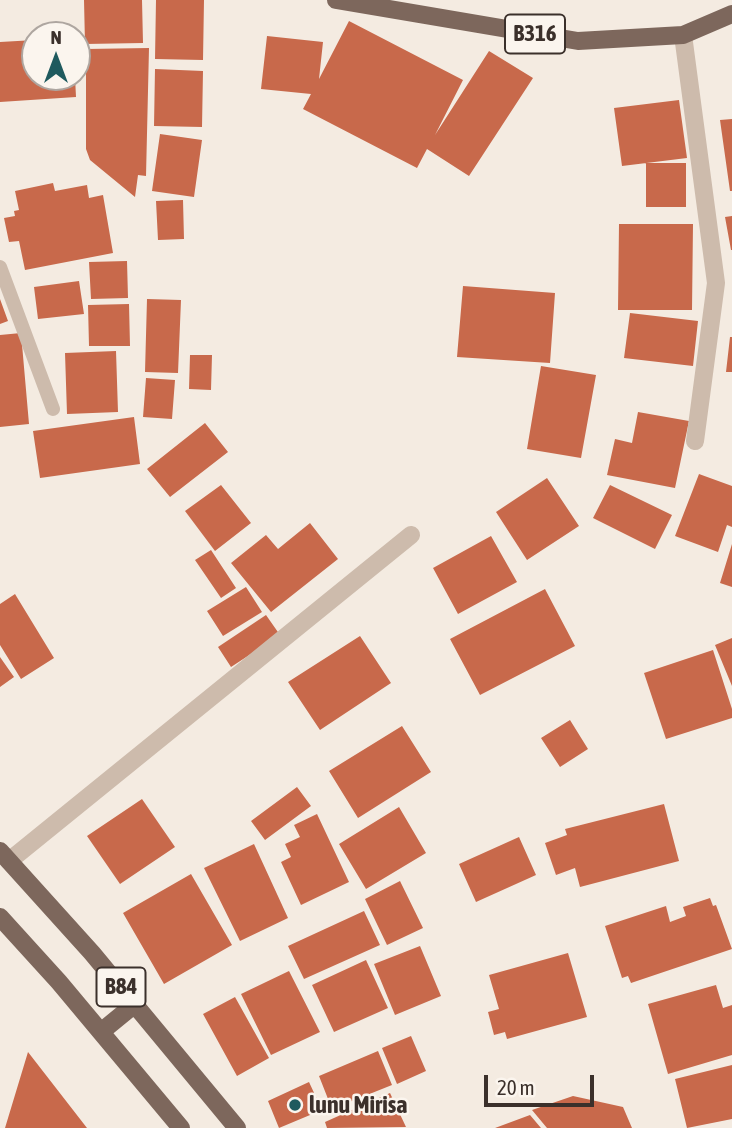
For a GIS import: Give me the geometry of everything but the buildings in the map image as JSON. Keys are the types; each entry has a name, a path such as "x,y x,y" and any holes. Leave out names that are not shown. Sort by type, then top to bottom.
{"main road":[{"name":"B316","path":"336,0 578,41 683,35 732,14"},
{"name":"B84","path":"4,856 135,1003 237,1128"},
{"name":"B84","path":"0,917 102,1031 181,1128"},
{"path":"102,1031 135,1003"}],"street":[{"path":"683,35 716,283 695,441"},
{"path":"4,856 411,535"}],"lane":[{"path":"0,267 53,409"}],"place":[{"name":"lunu Mirisa","path":"295,1105"}]}
